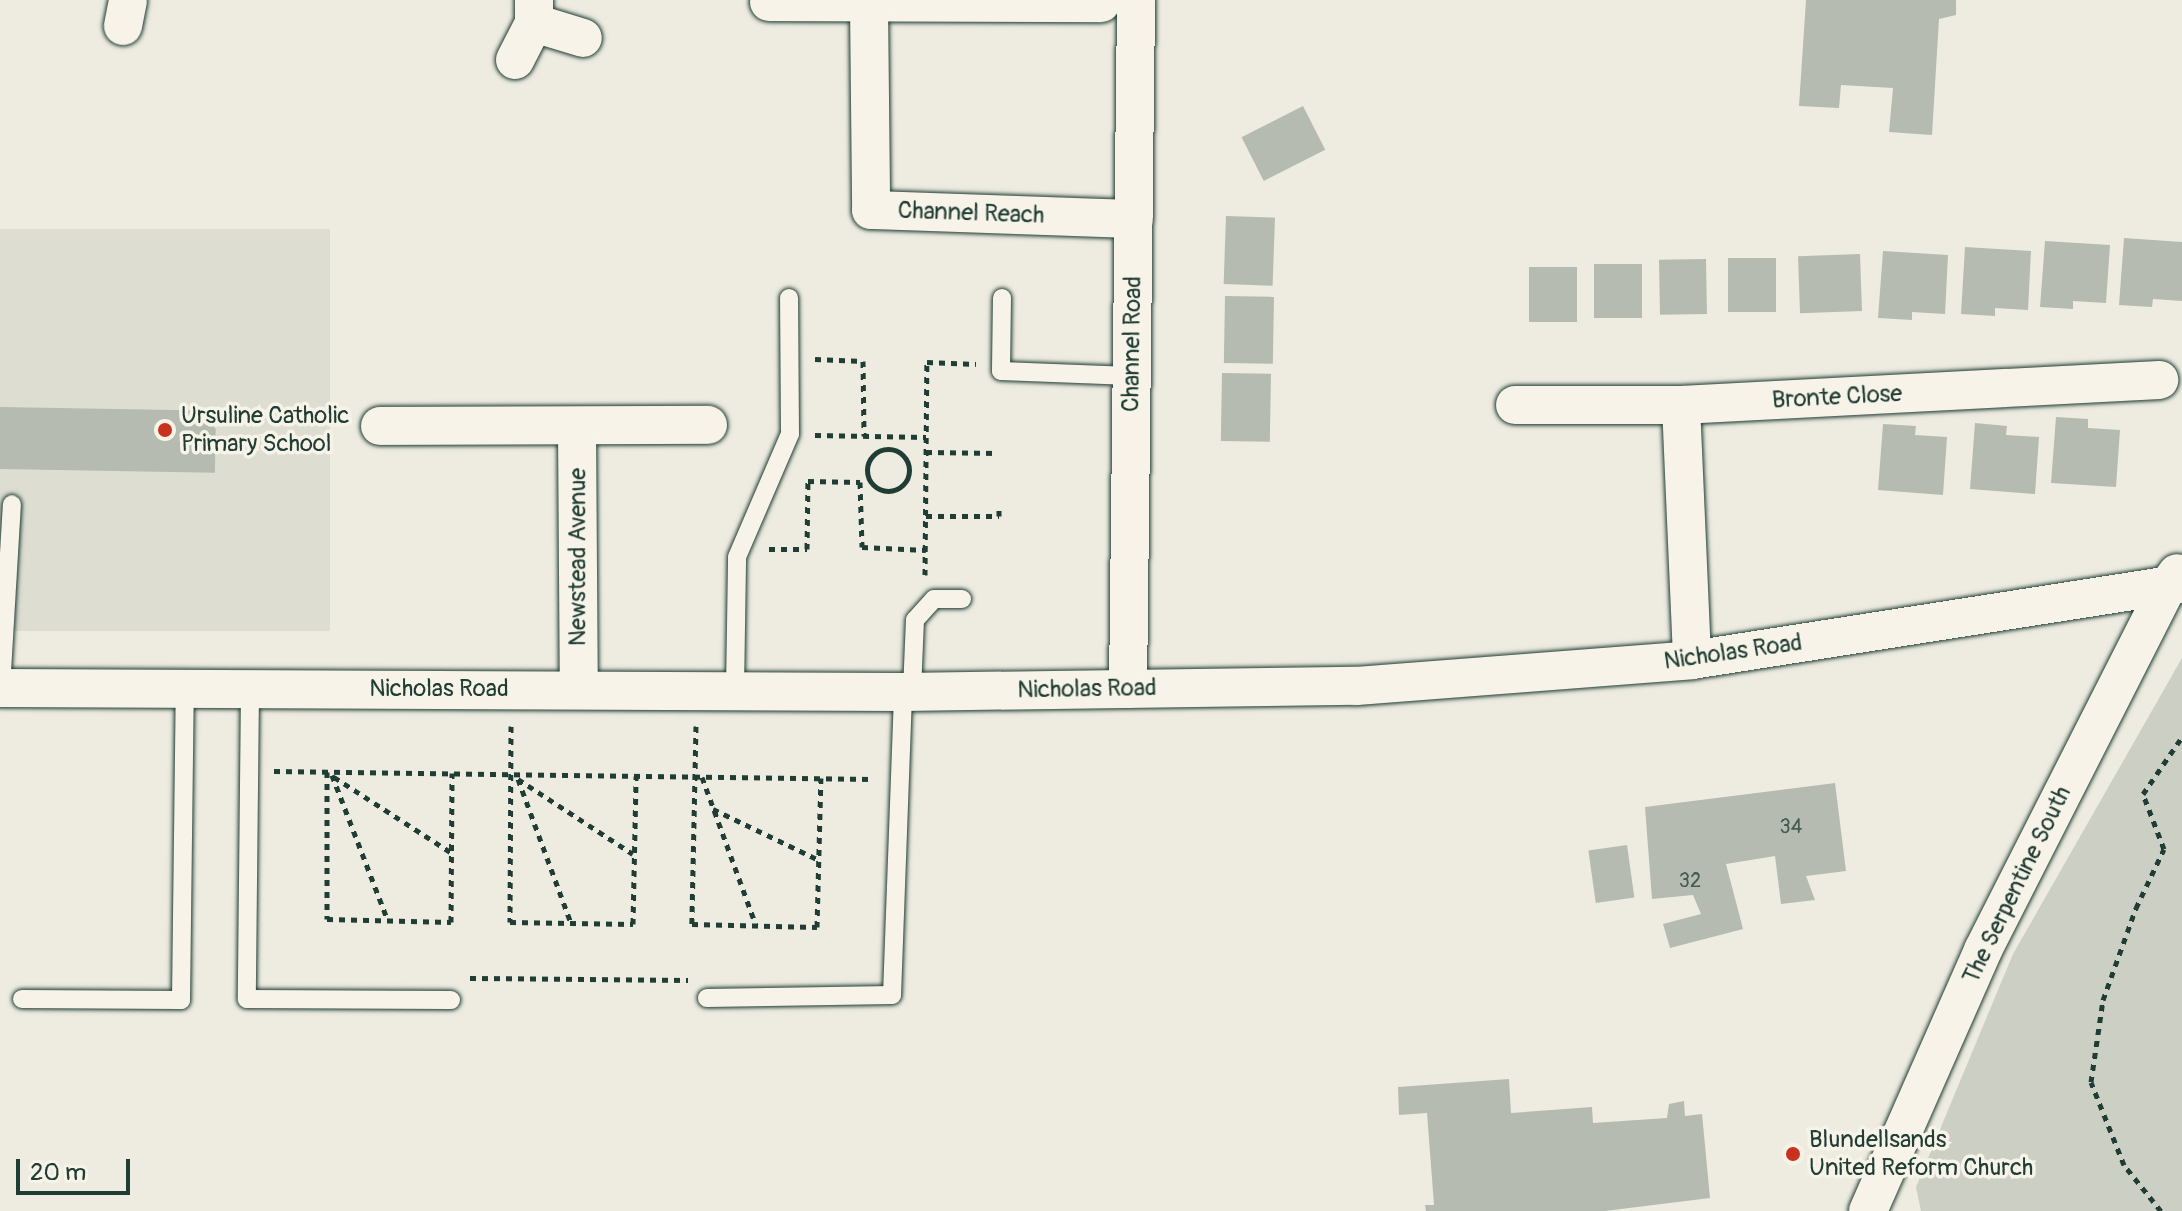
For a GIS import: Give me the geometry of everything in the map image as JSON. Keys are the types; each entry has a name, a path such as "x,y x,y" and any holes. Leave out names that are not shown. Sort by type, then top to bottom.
{"street":[{"path":"769,2 1119,1"},
{"name":"Channel Road","path":"1119,1 1134,219 1128,689"},
{"name":"Channel Reach","path":"869,4 871,210 1134,219"},
{"path":"515,60 534,12 583,38"},
{"name":"Bronte Close","path":"1515,405 1681,405 2159,380"},
{"path":"1681,405 1692,660"},
{"path":"380,426 708,425"},
{"name":"Newstead Avenue","path":"577,427 579,688"},
{"name":"Nicholas Road","path":"0,688 579,688 907,692 1356,686 1692,660 2177,579"},
{"name":"The Serpentine South","path":"1868,1211 1983,950 2177,579"}],"lane":[{"path":"735,690 737,557 789,435 789,298"},
{"path":"1002,298 1001,371 1131,376"},
{"path":"0,688 12,504"},
{"path":"707,998 892,995 900,780 915,620 934,599 962,599"},
{"path":"22,999 181,1000 185,690"},
{"path":"250,690 247,999 451,1000"}],"path":[{"path":"790,359 863,361 864,436"},
{"path":"925,609 927,362 1001,364"},
{"path":"789,435 926,437"},
{"path":"887,437 887,450"},
{"path":"887,450 906,458 911,471 905,485 896,490 878,488 869,480 867,465 871,458 887,450"},
{"path":"926,452 998,453"},
{"path":"911,471 926,472"},
{"path":"861,485 869,480"},
{"path":"740,549 807,549 808,481 860,482 861,485"},
{"path":"861,485 862,547 926,550"},
{"path":"926,516 999,516 999,509"},
{"path":"511,689 510,922 633,924 636,776"},
{"path":"696,689 699,777 692,924 817,927 821,778"},
{"path":"2161,1211 2124,1165 2091,1082 2103,1000 2136,908 2164,849 2143,794 2182,737"},
{"path":"249,770 330,774 900,780"},
{"path":"330,774 327,919 451,922 452,773"},
{"path":"330,774 452,853"},
{"path":"330,774 388,921"},
{"path":"511,774 634,855"},
{"path":"699,777 756,925"},
{"path":"518,779 571,923"},
{"path":"713,809 819,860"},
{"path":"451,1000 452,978 707,980 707,998"}],"shaded area":[{"name":"Ursuline Catholic Primary School","path":"0,229 330,229 330,631 0,631"},
{"path":"2182,658 2182,1211 1921,1211 1916,1187 2013,954"}],"building":[{"path":"1806,0 1956,0 1956,15 1939,19 1932,135 1889,132 1893,88 1841,85 1839,108 1799,106"},
{"path":"1303,106 1325,150 1264,181 1242,137"},
{"path":"1226,216 1275,218 1273,286 1224,284"},
{"path":"2124,238 2182,242 2182,301 2153,299 2152,307 2119,305"},
{"path":"2045,241 2110,245 2106,303 2073,301 2073,309 2040,307"},
{"path":"1965,247 2031,251 2028,310 1995,308 1995,316 1961,314"},
{"path":"1883,251 1948,255 1945,314 1912,312 1912,320 1878,318"},
{"path":"1860,254 1862,311 1800,313 1798,256"},
{"path":"1728,258 1776,258 1776,312 1728,312"},
{"path":"1706,259 1707,314 1660,315 1659,260"},
{"path":"1594,264 1642,264 1642,318 1594,318"},
{"path":"1529,267 1577,267 1577,322 1529,322"},
{"path":"1225,296 1274,297 1273,364 1224,363"},
{"path":"1222,373 1271,374 1270,442 1221,441"},
{"path":"0,407 216,411 215,473 0,469"},
{"path":"2056,417 2088,419 2088,428 2120,430 2116,487 2051,483"},
{"path":"1975,423 2007,426 2006,435 2039,437 2035,494 1970,489"},
{"path":"1883,424 1916,426 1915,435 1947,437 1943,495 1878,490"},
{"path":"1835,783 1846,871 1806,876 1815,900 1781,904 1775,856 1726,864 1743,929 1670,948 1663,924 1701,914 1693,895 1652,899 1645,807"},
{"path":"1627,845 1634,897 1596,903 1588,850"},
{"path":"1509,1079 1511,1113 1592,1107 1593,1123 1667,1118 1669,1104 1684,1101 1685,1116 1702,1114 1710,1198 1605,1211 1426,1211 1425,1205 1434,1205 1427,1113 1399,1115 1398,1087"}],"place":[{"name":"Ursuline Catholic Primary School","path":"165,430"},
{"name":"Blundellsands United Reform Church","path":"1793,1154"}]}
